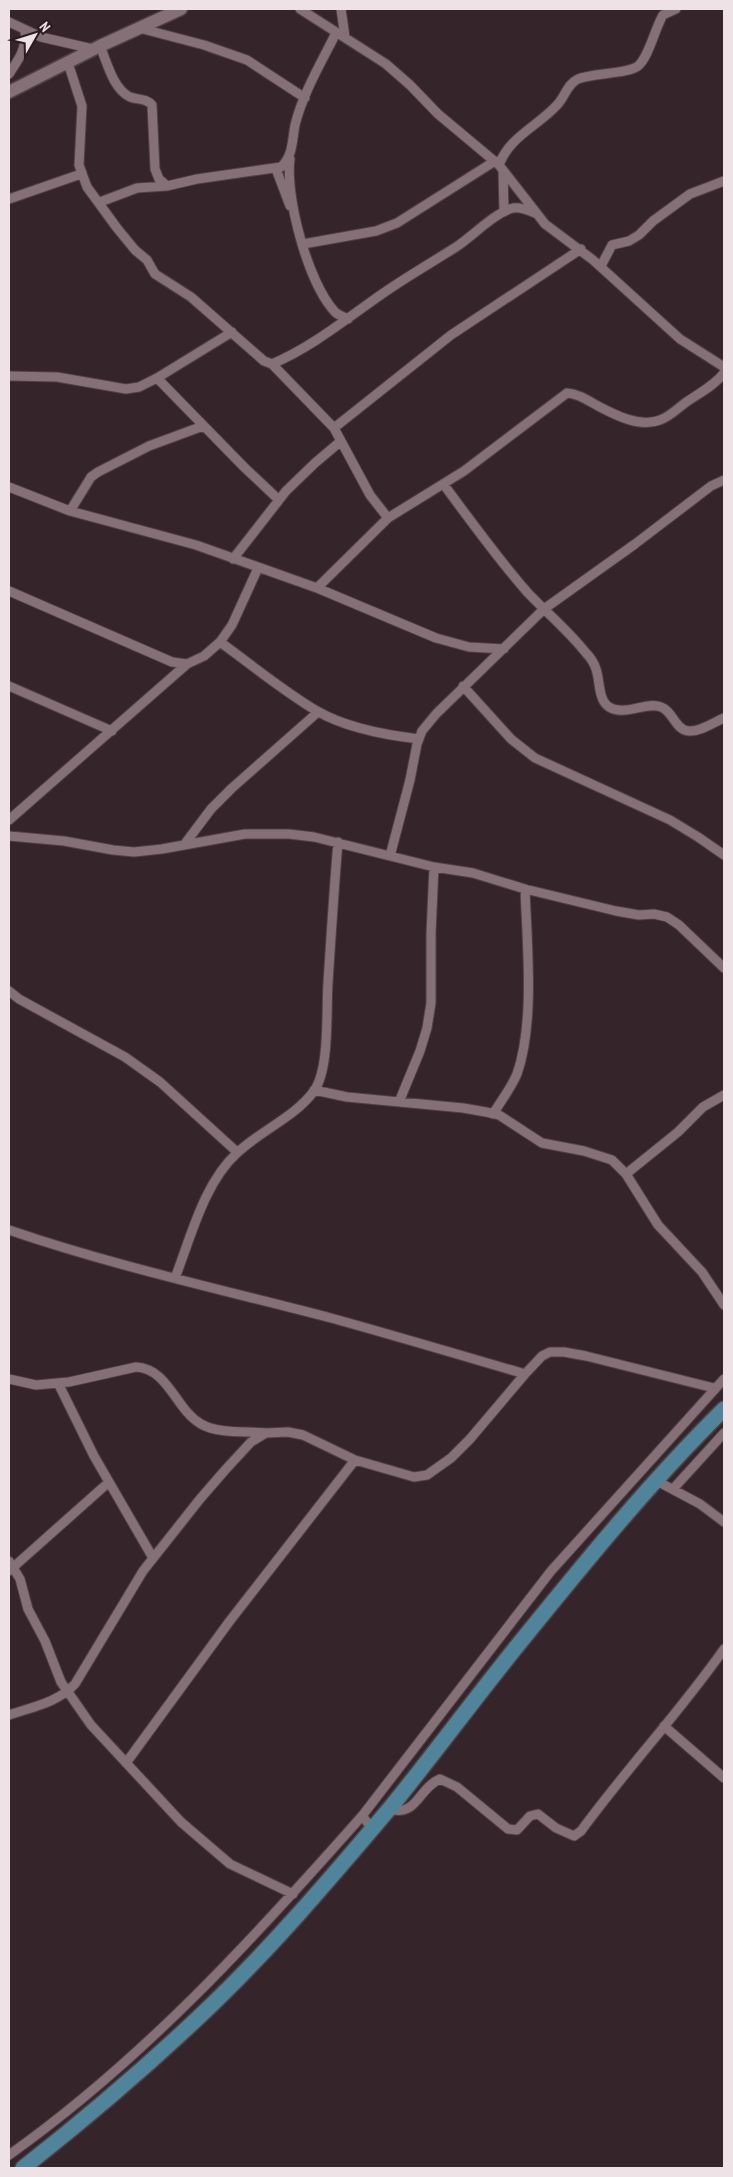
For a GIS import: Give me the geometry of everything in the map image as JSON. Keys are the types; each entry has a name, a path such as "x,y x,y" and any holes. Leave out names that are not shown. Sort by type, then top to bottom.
{"main road":[{"path":"22,2168 78,2124 201,2016 260,1955 389,1809 522,1640 655,1480 724,1409"}],"street":[{"path":"9,92 180,9"},
{"path":"300,9 386,64 438,114 496,163 545,224 601,266 680,340 724,367 711,386 661,420 650,423 638,422 617,416 577,394 567,393 444,485 388,518 317,588"},
{"path":"341,9 345,38"},
{"path":"303,244 376,231 397,223 496,163 532,125 555,107 573,82 592,76 636,68 643,60 663,15 676,9"},
{"path":"9,22 41,37 97,48 123,92 130,96 144,99 152,105 155,169 159,179 167,186"},
{"path":"139,28 204,45 247,60 305,98"},
{"path":"9,74 22,54 26,40 25,31"},
{"path":"295,218 288,169 296,123 305,98 336,33"},
{"path":"68,63 82,106 78,155 81,174 87,187 134,250 147,260 155,274 191,297 259,358 272,364 334,428 370,495 388,518"},
{"path":"496,163 505,152"},
{"path":"100,202 137,188 167,186 197,179 276,169 287,162 290,156"},
{"path":"496,163 505,200 504,212"},
{"path":"276,169 295,218 312,271 335,313 334,329"},
{"path":"9,199 81,174"},
{"path":"601,266 612,245 629,241 639,235 654,221 690,194 724,182"},
{"path":"272,364 334,329 400,282 458,246 504,212 514,208 535,213"},
{"path":"334,428 451,336 580,249"},
{"path":"335,313 348,319"},
{"path":"9,376 57,377 126,389 139,387 232,332"},
{"path":"157,378 279,500"},
{"path":"70,511 91,477 98,472 149,446 203,426"},
{"path":"233,559 279,500 315,462 341,441"},
{"path":"390,856 422,730 463,686 544,609 635,544 710,486 724,480"},
{"path":"444,485 490,545 544,609 593,662 597,671 601,694 607,706 615,710 654,706 662,707 680,727 687,731 697,730 724,718"},
{"path":"9,487 70,511 167,536 317,588 436,638 469,647 504,649"},
{"path":"9,820 187,664 204,656 220,642 232,624 258,568"},
{"path":"9,591 172,662 187,664"},
{"path":"220,642 318,712 390,736 419,739"},
{"path":"9,686 112,731"},
{"path":"463,686 511,739 535,758 670,820 698,836 724,855"},
{"path":"184,845 211,809 227,793 318,712"},
{"path":"9,836 64,841 134,852 245,834 289,834 338,842 434,867 473,873 525,889 616,911 639,916 654,914 667,917 680,925 724,968"},
{"path":"175,1278 214,1182 222,1168 237,1152 289,1113 314,1090 319,1077 327,1034 338,842"},
{"path":"399,1102 420,1051 428,1020 434,867"},
{"path":"493,1114 516,1076 523,1055 527,1027 525,889"},
{"path":"9,991 125,1057 160,1082 237,1152"},
{"path":"314,1090 347,1097 463,1108 493,1114 542,1143 584,1151 612,1160 626,1174 658,1225 702,1272 724,1305"},
{"path":"626,1174 678,1132 703,1107 724,1095"},
{"path":"9,1230 58,1246 331,1318 525,1374"},
{"path":"9,1380 36,1385 70,1382 136,1367 145,1367 170,1388 187,1412 202,1425 213,1429 266,1433 288,1432 303,1435 355,1460 414,1477 426,1475 451,1458 470,1439 525,1374 542,1356 550,1352 564,1352 714,1388"},
{"path":"9,2155 44,2130 88,2093 195,1998 292,1894 362,1816 551,1571 724,1379"},
{"path":"58,1383 109,1482 153,1558"},
{"path":"673,1489 724,1432"},
{"path":"9,1716 42,1705 66,1692 75,1684 143,1571 221,1474 252,1442 266,1433"},
{"path":"126,1763 229,1622 355,1460"},
{"path":"655,1480 700,1504 724,1522"},
{"path":"109,1482 10,1566 20,1579 28,1609 66,1692 91,1726 182,1822 234,1867 292,1894"},
{"path":"389,1809 399,1812 406,1811 430,1785 440,1779 457,1787 508,1829 517,1830 530,1816 538,1814 556,1828 574,1836 580,1832 724,1648"},
{"path":"664,1726 724,1778"},
{"path":"362,1816 372,1828"}]}
